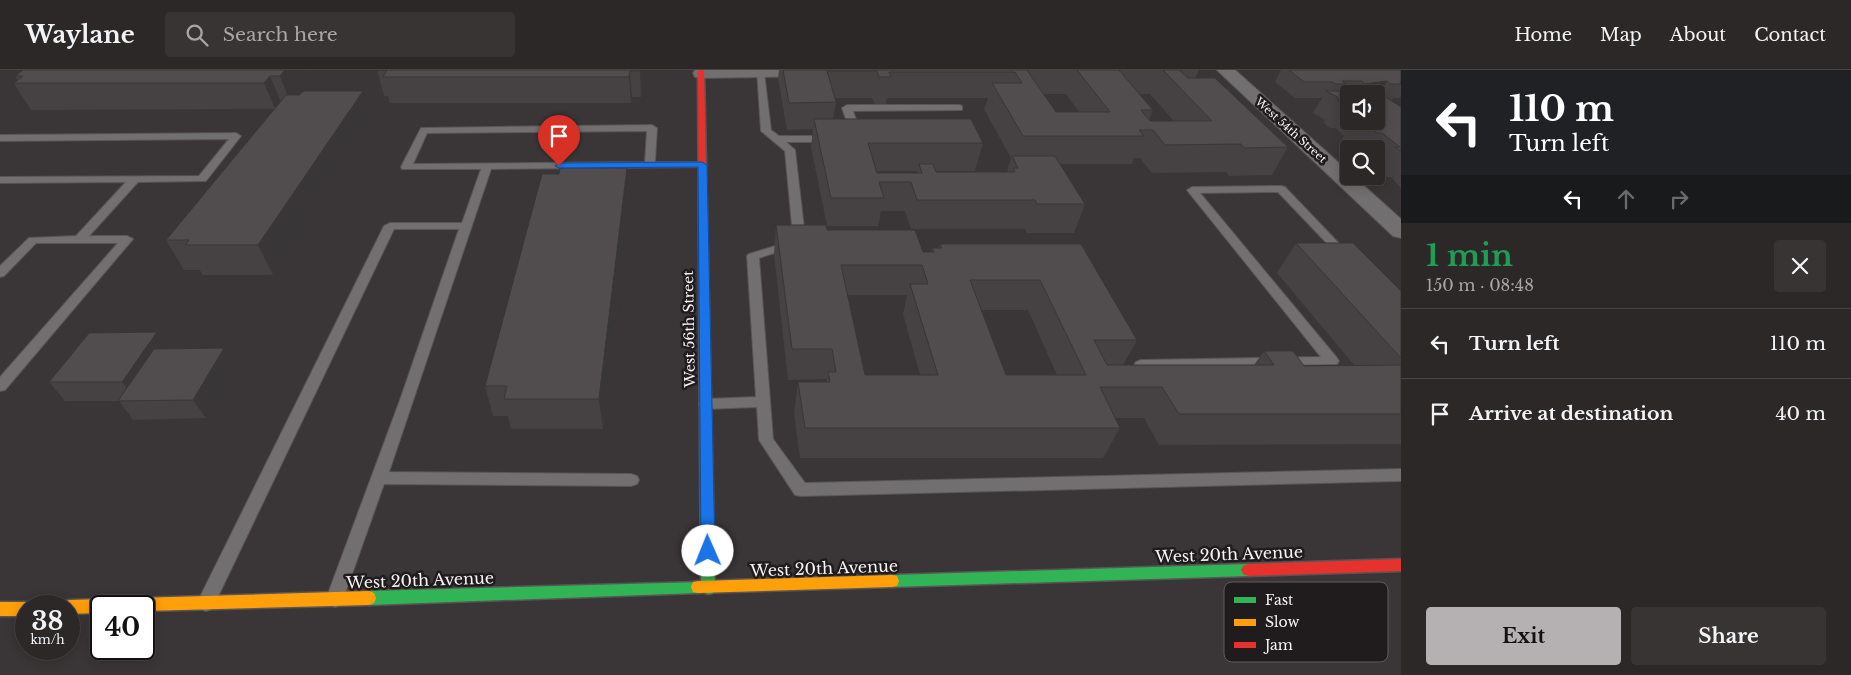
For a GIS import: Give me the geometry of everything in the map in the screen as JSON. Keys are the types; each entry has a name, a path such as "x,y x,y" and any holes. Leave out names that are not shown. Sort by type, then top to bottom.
{"street":[{"name":"West 54th Street","path":"1225,70 1401,231"},
{"path":"701,71 836,71"},
{"name":"West 56th Street","path":"701,71 708,588"},
{"name":"West 20th Avenue","path":"80,607 1401,565"},
{"path":"0,609 15,608"}],"lane":[{"path":"760,72 766,131 790,150 799,237 789,245"},
{"path":"778,139 858,139 848,108 959,108"},
{"path":"650,165 652,128 473,129 424,130 406,167 702,165"},
{"path":"0,138 236,136 202,179 0,180"},
{"path":"335,599 377,478 407,400 487,166"},
{"path":"80,239 135,179"},
{"path":"1140,365 1332,361 1192,190 1281,189 1354,265"},
{"path":"206,603 390,226 466,226"},
{"path":"0,273 33,240 127,239 0,386"},
{"path":"808,246 789,245 753,256 766,440 801,490 1401,475"},
{"path":"706,404 763,402"},
{"path":"377,478 631,480"}],"building":[{"path":"23,70 285,70 280,76 270,76 264,83 14,83 23,76 15,76"},
{"path":"387,70 640,70 630,71 629,77 383,77"},
{"path":"783,70 1027,70 1056,112 1110,112 1077,70 1119,70 1153,110 1141,110 1150,121 1212,121 1163,70 1179,70 1188,78 1215,78 1288,147 1244,148 1241,144 1165,145 1153,130 1139,130 1144,136 1023,136 992,83 1022,83 1015,72 889,72 891,77 879,77 877,71 827,71 836,102 789,103"},
{"path":"1289,70 1401,70 1401,84 1390,84 1387,81 1365,84 1362,81 1342,81 1346,84 1304,82"},
{"path":"304,91 363,91 258,245 185,245 189,240 166,240 286,95 299,95"},
{"path":"1326,91 1340,91 1340,98"},
{"path":"1385,97 1401,107 1401,151 1395,147 1400,147 1382,133 1377,133 1373,130 1385,130"},
{"path":"814,119 971,119 983,143 868,143 877,173 922,173 919,164 933,164 936,172 1015,172 1013,168 1018,168 1012,156 1055,156 1085,204 1037,204 1035,200 917,200 911,182 879,182 884,198 831,198"},
{"path":"560,168 627,168 599,399 504,399 507,386 485,386 542,174 559,174"},
{"path":"776,225 826,225 827,230 915,230 923,252 934,252 932,248 942,248 940,244 1081,244 1137,340 1094,340 1107,365 1274,365 1264,351 1293,351 1304,366 1401,365 1401,414 1179,414 1162,387 1100,387 1120,428 805,428 798,382 830,382 828,372 836,372 832,349 792,349","holes":["841,265 922,265 928,284 910,284 938,375 865,375","970,280 1040,280 1086,375 1006,375"]},
{"path":"1296,243 1353,243 1401,291 1401,358"},
{"path":"157,332 122,382 49,382 89,333"},
{"path":"224,348 193,400 118,401 154,349"}],"traffic: fast":[{"path":"706,447 708,588"},
{"path":"892,581 1248,570"},
{"path":"369,598 698,587"}],"traffic: slow":[{"path":"698,587 892,581"},
{"path":"80,607 369,598"},
{"path":"0,609 15,609"}],"traffic: jam":[{"path":"701,70 706,447"},
{"path":"1248,570 1401,565"}],"route":[{"path":"559,166 702,165 708,551"}]}
